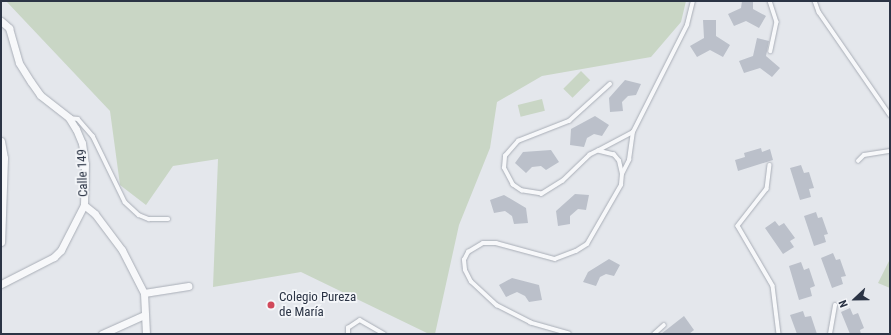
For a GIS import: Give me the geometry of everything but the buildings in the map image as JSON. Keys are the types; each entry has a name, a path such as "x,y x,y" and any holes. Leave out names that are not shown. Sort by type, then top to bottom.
{"street":[{"name":"Calle 149","path":"1,21 9,28 19,63 35,88 69,118 82,143 86,164 84,205 95,214 122,250 144,293 146,334"},
{"path":"1,141 4,158 1,242"},
{"path":"1,284 54,257 61,250 84,205"},
{"path":"144,293 188,286"},
{"path":"102,334 144,315"}],"lane":[{"path":"622,174 629,160 633,132 687,25 693,1"},
{"path":"770,1 777,22 771,50"},
{"path":"815,1 819,12 890,115"},
{"path":"610,84 568,121 518,141 505,156 504,168 507,176 518,188 532,193 542,194 563,181 582,161 633,132"},
{"path":"69,118 78,119 93,136 125,202 139,215 149,219 168,219"},
{"path":"570,334 531,323 497,306 471,282 465,270 464,260 468,252 483,243 496,244 547,259 555,259 582,248 612,204 621,185 622,174 619,161 614,155 598,151"},
{"path":"858,161 864,155 890,151"},
{"path":"770,164 767,189 738,226 773,286 779,334"},
{"path":"830,334 835,305"},
{"path":"348,334 348,328 360,320 384,334"},
{"path":"654,334 664,325"}],"green space":[{"path":"6,1 686,1 681,22 651,57 542,76 497,102 490,148 459,225 435,334 429,334 301,272 213,287 218,159 173,166 146,205 120,185 110,111"},
{"path":"581,71 590,80 573,98 563,89"},
{"path":"542,99 545,111 521,117 518,105"},
{"path":"889,261 890,262 890,288 878,283"}],"place":[{"name":"Colegio Pureza de María","path":"271,305"}]}
